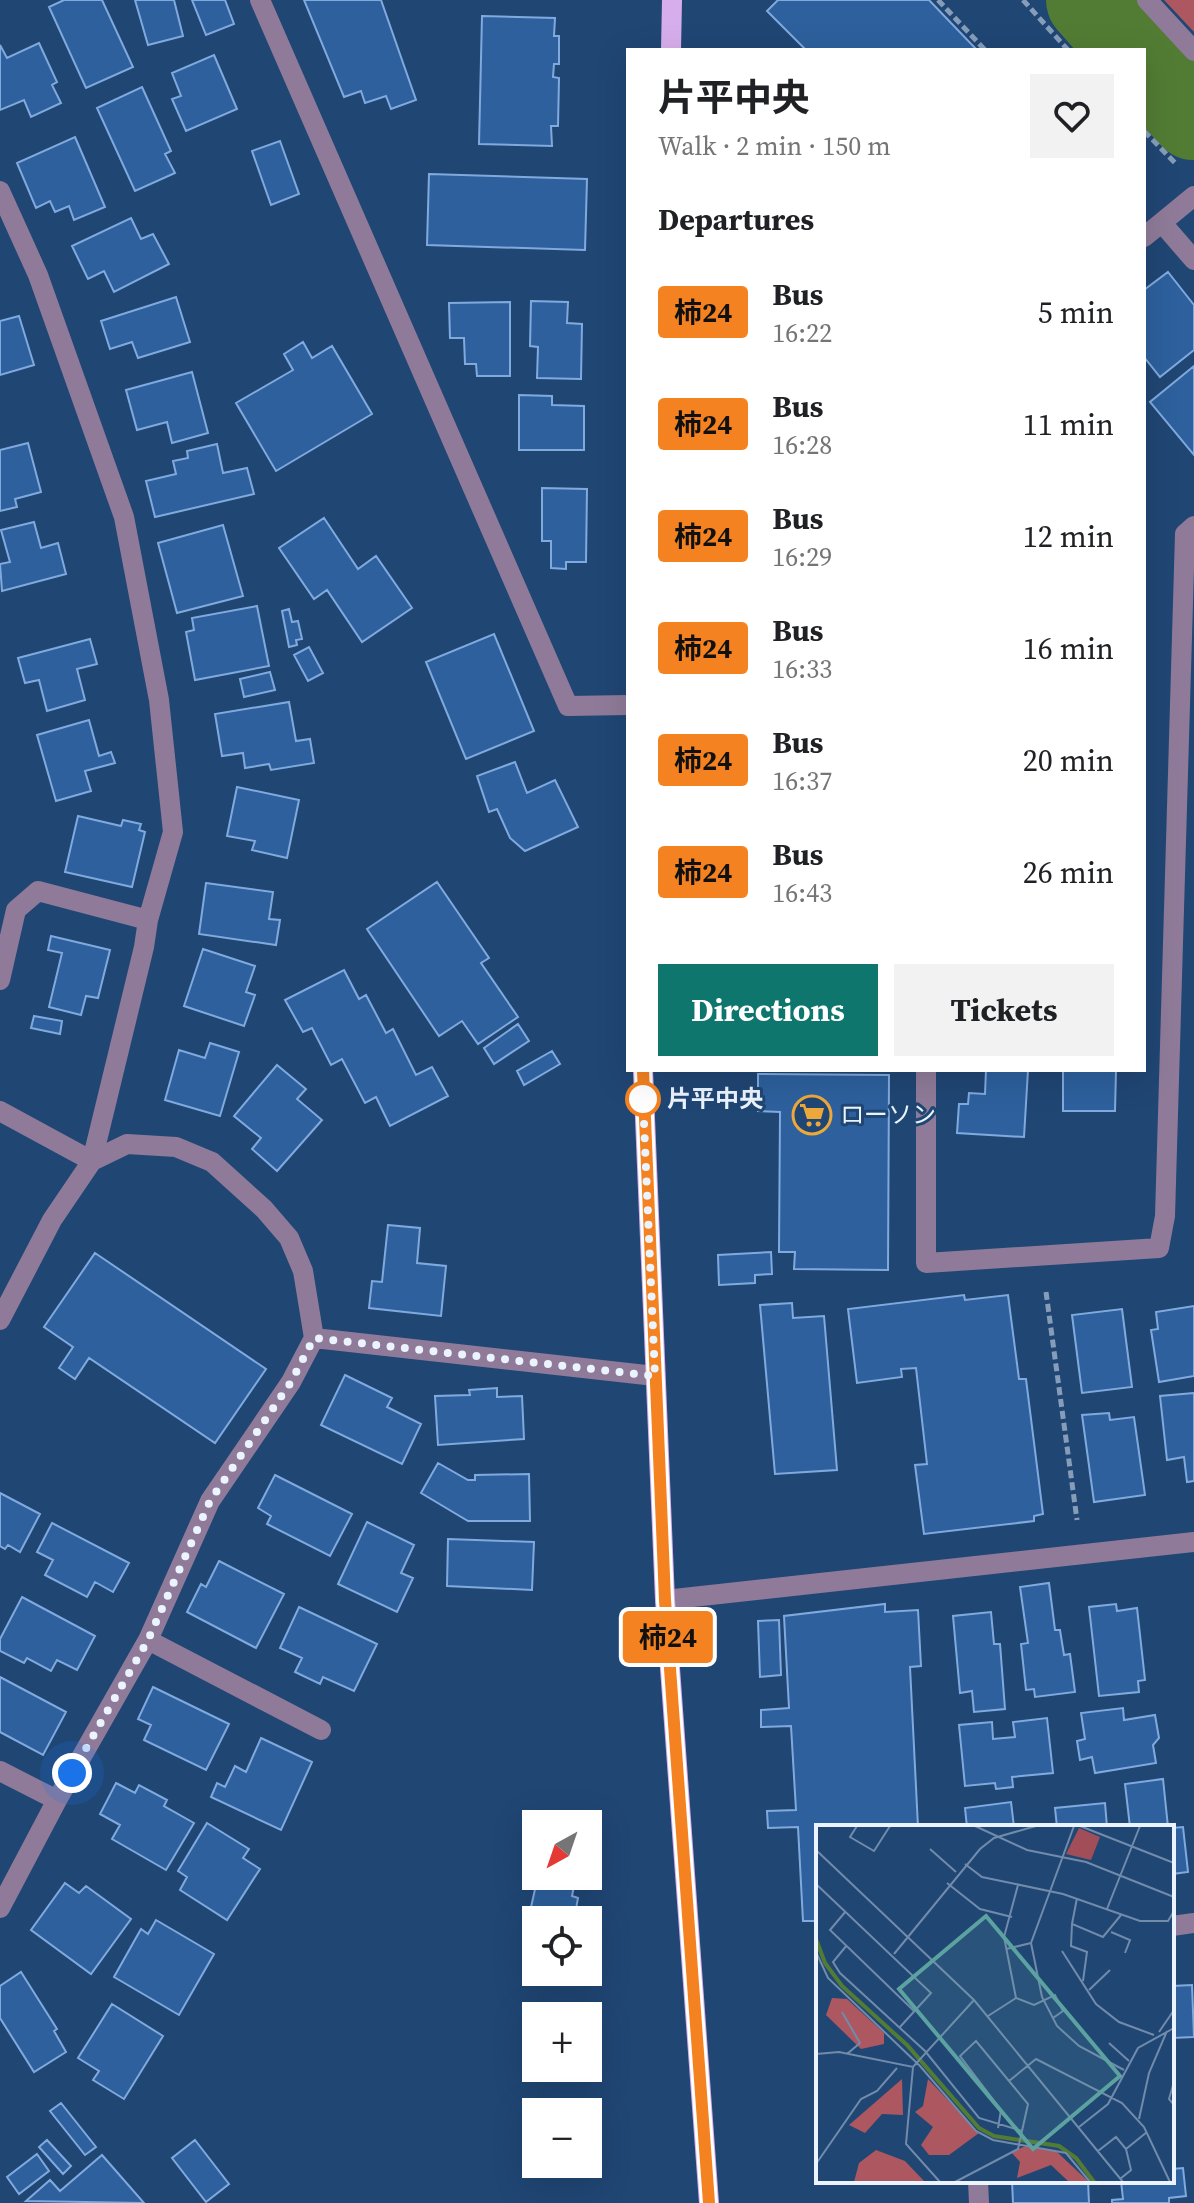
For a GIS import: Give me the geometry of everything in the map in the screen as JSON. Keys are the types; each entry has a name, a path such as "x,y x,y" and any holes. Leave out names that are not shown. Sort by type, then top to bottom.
{"main road":[{"path":"671,48 672,0"},
{"path":"643,1072 665,1600 709,2203"}],"street":[{"path":"260,0 568,706 626,705"},
{"path":"1147,0 1194,51"},
{"path":"0,191 38,275 124,517 159,700 173,832 148,920 92,1161 52,1220 0,1320"},
{"path":"1146,235 1194,196"},
{"path":"1162,223 1194,260"},
{"path":"926,1072 926,1263 1159,1248 1166,1200 1185,534 1194,526"},
{"path":"0,980 16,910 38,891 148,920"},
{"path":"0,1111 92,1161"},
{"path":"0,1908 148,1640 210,1501 291,1382 314,1338 303,1271 289,1238 264,1209 212,1162 176,1147 127,1144 92,1161"},
{"path":"314,1338 655,1376"},
{"path":"665,1600 1194,1542"},
{"path":"148,1640 321,1730"},
{"path":"0,1771 57,1800"},
{"path":"1174,1926 1194,1923"},
{"path":"978,2183 979,2203"}],"path":[{"path":"938,0 983,48"},
{"path":"1023,0 1066,48"},
{"path":"1146,133 1184,172"},
{"path":"1041,1255 1082,1554"}],"shaded area":[{"path":"1164,0 1194,0 1194,32"}],"building":[{"path":"64,0 102,0 133,67 86,88 49,7"},
{"path":"135,0 174,0 183,36 148,45"},
{"path":"192,0 225,0 234,24 206,35"},
{"path":"304,0 381,0 416,100 391,109 386,96 365,103 361,91 344,97"},
{"path":"778,0 929,0 975,48 804,48 767,11"},
{"path":"482,16 555,18 554,36 559,36 559,64 554,64 553,77 559,78 558,126 551,126 552,146 479,144"},
{"path":"39,43 57,82 52,85 61,103 31,117 24,100 0,110 0,45 7,58"},
{"path":"214,55 237,109 186,131 172,99 181,96 172,73"},
{"path":"142,87 171,151 165,154 175,173 135,191 97,108"},
{"path":"75,137 105,207 74,220 69,206 55,212 50,201 36,208 17,163"},
{"path":"280,141 299,194 271,205 252,151"},
{"path":"429,174 587,179 585,250 427,245"},
{"path":"131,218 141,239 153,234 169,264 114,292 104,271 88,279 72,246"},
{"path":"1168,272 1194,305 1194,350 1160,377 1146,360 1146,288"},
{"path":"176,297 190,342 138,358 132,342 110,349 101,321"},
{"path":"531,301 568,302 567,323 582,324 581,379 537,378 538,347 530,346"},
{"path":"510,302 510,376 477,376 476,364 465,364 464,338 450,338 449,303"},
{"path":"19,316 34,365 0,375 0,321"},
{"path":"303,342 312,358 332,346 372,414 276,471 236,403 293,370 284,354"},
{"path":"1194,366 1194,455 1150,402"},
{"path":"192,372 208,433 172,443 167,422 137,430 126,390"},
{"path":"519,395 552,396 552,405 584,406 584,450 519,450"},
{"path":"28,443 41,492 15,499 17,507 0,511 0,450"},
{"path":"217,444 223,473 247,468 254,494 155,517 146,481 176,474 173,461 188,458 187,451"},
{"path":"542,488 587,489 586,562 566,562 566,569 551,568 551,541 542,541"},
{"path":"324,518 358,569 376,556 412,608 362,642 327,590 314,599 279,548"},
{"path":"34,522 41,548 58,543 66,574 2,591 0,564 10,562 1,530"},
{"path":"223,525 243,596 177,613 158,543"},
{"path":"257,606 269,666 195,680 186,632 194,630 192,618"},
{"path":"289,609 292,622 298,621 302,639 296,640 297,645 289,647 282,611"},
{"path":"494,634 534,731 466,759 426,662"},
{"path":"90,639 97,664 77,669 85,700 47,711 39,680 25,683 18,658"},
{"path":"309,647 323,673 308,681 294,655"},
{"path":"270,672 275,690 244,697 240,679"},
{"path":"289,702 296,741 310,739 314,763 271,770 269,764 245,768 243,753 222,756 215,714"},
{"path":"89,720 99,756 111,752 115,763 85,771 91,791 56,801 37,735"},
{"path":"515,762 527,793 555,780 578,827 525,851 510,838 497,809 489,812 477,776"},
{"path":"237,787 299,800 287,858 252,850 255,841 227,836"},
{"path":"78,816 121,826 123,820 141,824 139,830 145,832 132,887 65,872"},
{"path":"437,882 489,958 481,963 518,1017 478,1044 462,1021 439,1036 367,929"},
{"path":"206,883 273,892 269,919 280,920 276,945 199,934"},
{"path":"51,936 110,950 98,998 86,996 81,1015 49,1007 62,953 48,950"},
{"path":"203,949 255,966 246,992 255,995 244,1026 184,1006"},
{"path":"344,970 359,999 366,995 386,1033 393,1029 416,1075 432,1067 448,1096 390,1126 376,1097 365,1103 342,1059 331,1065 312,1028 303,1032 285,1000"},
{"path":"34,1016 62,1021 60,1034 31,1028"},
{"path":"518,1024 529,1041 494,1064 484,1048"},
{"path":"210,1043 239,1052 220,1116 165,1100 179,1050 205,1058"},
{"path":"552,1051 560,1064 524,1085 517,1071"},
{"path":"277,1065 306,1089 297,1099 322,1120 277,1171 252,1149 261,1138 234,1116"},
{"path":"986,1072 1028,1072 1024,1137 957,1133 959,1104 968,1104 969,1093 985,1094"},
{"path":"1063,1072 1116,1072 1115,1111 1063,1111"},
{"path":"758,1074 889,1075 888,1270 794,1269 795,1252 779,1252 780,1112 758,1111"},
{"path":"388,1225 420,1228 417,1263 446,1266 441,1316 369,1308 372,1281 382,1282"},
{"path":"771,1252 772,1274 755,1275 755,1283 719,1285 718,1255"},
{"path":"95,1253 266,1369 215,1443 89,1358 75,1379 59,1368 73,1347 44,1327"},
{"path":"964,1295 965,1300 1008,1295 1019,1379 1026,1379 1043,1514 1034,1516 1034,1521 924,1534 915,1465 927,1464 916,1368 901,1369 902,1377 857,1383 848,1309"},
{"path":"792,1303 793,1318 824,1316 837,1470 775,1474 760,1305"},
{"path":"1194,1306 1194,1376 1159,1382 1151,1330 1158,1329 1156,1312"},
{"path":"1122,1309 1132,1387 1082,1393 1072,1315"},
{"path":"345,1375 392,1398 387,1407 421,1424 402,1464 321,1425"},
{"path":"497,1388 497,1397 522,1396 524,1439 438,1445 435,1396 470,1395 469,1390"},
{"path":"1194,1393 1194,1481 1187,1482 1184,1457 1167,1460 1160,1396"},
{"path":"1109,1413 1110,1420 1134,1417 1145,1495 1094,1502 1082,1415"},
{"path":"438,1463 468,1480 475,1480 475,1475 529,1474 530,1521 468,1521 421,1493"},
{"path":"275,1475 352,1514 330,1556 267,1524 271,1516 258,1508"},
{"path":"0,1493 40,1514 20,1552 8,1545 5,1549 0,1546"},
{"path":"367,1522 414,1545 401,1573 413,1578 397,1612 338,1584"},
{"path":"52,1523 129,1563 113,1592 95,1582 87,1597 45,1575 53,1560 37,1552"},
{"path":"448,1539 534,1542 532,1590 447,1586"},
{"path":"219,1561 284,1594 256,1648 187,1612 201,1584 206,1587"},
{"path":"1049,1583 1055,1630 1060,1630 1064,1655 1070,1654 1075,1692 1035,1697 1034,1689 1026,1690 1021,1644 1028,1643 1020,1587"},
{"path":"22,1597 95,1636 77,1670 57,1660 51,1671 27,1658 24,1663 0,1651 0,1639"},
{"path":"885,1604 885,1612 918,1610 921,1666 910,1667 918,1825 816,1825 816,1921 803,1921 798,1827 768,1828 767,1811 796,1810 791,1726 761,1727 761,1710 789,1708 784,1616"},
{"path":"1116,1604 1117,1611 1137,1608 1145,1680 1138,1681 1139,1692 1099,1696 1089,1607"},
{"path":"299,1607 377,1644 354,1691 323,1677 320,1684 295,1672 302,1658 280,1648"},
{"path":"991,1612 994,1644 1000,1644 1005,1709 974,1712 972,1691 960,1693 953,1616"},
{"path":"779,1620 781,1675 760,1677 758,1621"},
{"path":"0,1677 66,1712 43,1755 0,1732"},
{"path":"153,1687 229,1724 206,1770 144,1740 151,1725 138,1719"},
{"path":"1123,1708 1124,1720 1155,1715 1159,1738 1153,1745 1156,1763 1095,1773 1092,1757 1080,1760 1077,1741 1085,1739 1081,1713"},
{"path":"1047,1718 1053,1773 1012,1777 1013,1787 996,1789 995,1783 965,1786 959,1725 992,1722 993,1739 1015,1737 1013,1722"},
{"path":"261,1738 312,1762 281,1830 211,1797 217,1783 225,1787 235,1766 246,1772"},
{"path":"1163,1779 1168,1825 1130,1825 1125,1784"},
{"path":"116,1783 135,1793 139,1785 167,1800 164,1806 194,1823 166,1870 112,1839 120,1825 100,1814"},
{"path":"1011,1802 1014,1825 967,1825 965,1808"},
{"path":"1105,1803 1107,1825 1057,1825 1055,1808"},
{"path":"207,1823 249,1849 243,1858 260,1869 227,1920 180,1890 187,1877 178,1871"},
{"path":"1183,1827 1188,1872 1174,1874 1174,1828"},
{"path":"65,1883 79,1893 86,1886 131,1919 91,1974 31,1930"},
{"path":"535,1890 573,1890 572,1896 578,1898 577,1906 531,1906"},
{"path":"156,1920 214,1954 179,2015 114,1977 141,1929 148,1934"},
{"path":"21,1972 57,2029 54,2031 66,2052 34,2072 0,2018 0,1986"},
{"path":"1192,1985 1194,2037 1174,2038 1174,1986"},
{"path":"112,2004 163,2036 124,2099 93,2080 99,2071 78,2058"},
{"path":"61,2103 96,2147 85,2155 50,2111"},
{"path":"47,2140 71,2166 63,2174 39,2147"},
{"path":"195,2140 229,2184 206,2202 172,2158"},
{"path":"37,2154 49,2171 19,2194 7,2177"},
{"path":"102,2155 144,2203 26,2201 50,2180 60,2191"},
{"path":"1183,2168 1186,2196 1169,2198 1169,2203 1112,2203 1112,2200 1123,2199 1121,2183 1174,2183 1174,2169"},
{"path":"1012,2183 1088,2183 1089,2203 1013,2203"}],"waterway":[{"path":"1091,0 1133,48"},
{"path":"1146,63 1194,115"}],"bus line":[{"name":"柿24","path":"643,1072 665,1600 709,2203"}],"place":[{"name":"片平中央","path":"643,1099"},
{"name":"ローソン","path":"812,1115"}],"route":[{"path":"72,1773 148,1640 210,1501 291,1382 314,1338 655,1376 643,1099"}]}
